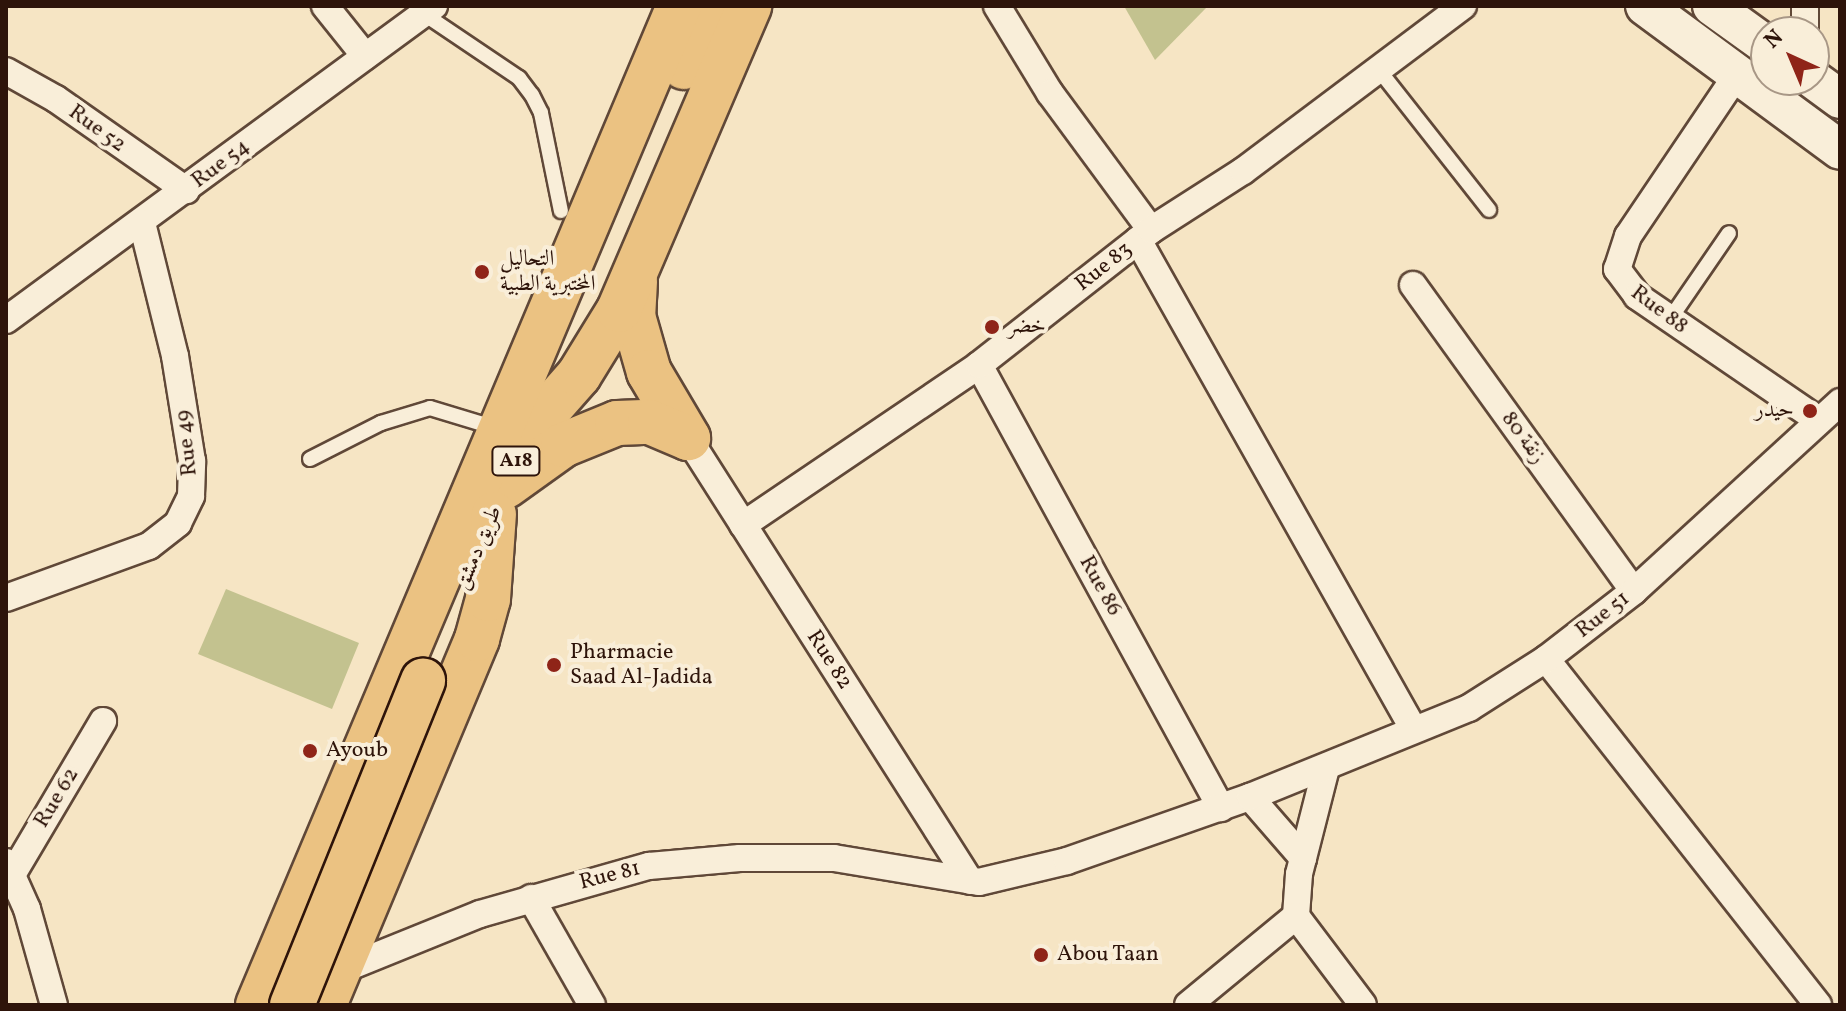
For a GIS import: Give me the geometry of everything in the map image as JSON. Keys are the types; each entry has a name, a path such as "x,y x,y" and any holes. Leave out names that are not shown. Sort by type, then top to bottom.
{"highway":[{"path":"510,424 600,343 596,240 656,6"},
{"path":"679,6 596,240 633,316 649,372 688,438"},
{"path":"596,240 713,6"},
{"path":"510,424 522,317 596,240 749,6"},
{"path":"232,1005 406,589 423,556 489,499 563,445 617,423 650,422 688,438"},
{"name":"طريق دمشق","path":"258,1005 489,499 510,424"},
{"path":"331,988 477,639 488,599 489,499"},
{"name":"طريق دمشق","path":"292,1005 412,668"}],"main road":[{"path":"1645,6 1840,150"},
{"path":"1712,6 1750,33"}],"street":[{"path":"325,6 365,56"},
{"path":"997,6 1050,93 1145,235 1414,730"},
{"name":"Rue 83","path":"743,525 979,365 1145,235 1243,171 1463,6"},
{"name":"Rue 54","path":"6,320 429,10"},
{"name":"Rue 52","path":"6,71 56,99 186,190"},
{"name":"Rue 88","path":"1736,76 1617,258 1617,269 1629,289 1818,420"},
{"name":"Rue 49","path":"6,598 149,546 178,523 191,496 192,461 175,356 142,223"},
{"name":"زنقة 80","path":"1413,285 1634,591"},
{"name":"Rue 86","path":"979,365 1221,808"},
{"name":"Rue 51","path":"1221,808 1469,708 1546,659 1634,591 1840,402"},
{"name":"Rue 82","path":"688,438 970,881"},
{"path":"1546,659 1818,1005"},
{"name":"Rue 62","path":"9,869 103,721"},
{"path":"1188,1005 1296,916 1303,858 1326,768"},
{"path":"1250,797 1303,858"},
{"name":"Rue 81","path":"270,1005 331,988 531,898 649,866 740,858 834,858 970,881 1009,877 1067,861 1221,808"},
{"path":"9,869 54,1005"},
{"path":"531,898 592,1005"},
{"path":"1296,916 1363,1005"}],"lane":[{"path":"429,10 519,78 532,95 596,240"},
{"path":"1379,70 1489,210"},
{"path":"1670,319 1729,233"},
{"path":"310,459 381,423 430,408 510,424"}],"shaded area":[{"path":"1124,6 1208,6 1155,60"},
{"path":"226,589 359,643 332,709 198,654"}],"place":[{"name":"التحاليل المختبرية الطبية","path":"482,272"},
{"name":"خضر","path":"992,327"},
{"name":"حيدر","path":"1810,411"},
{"name":"Pharmacie Saad Al-Jadida","path":"554,665"},
{"name":"Ayoub","path":"310,751"},
{"name":"Abou Taan","path":"1041,955"}]}
